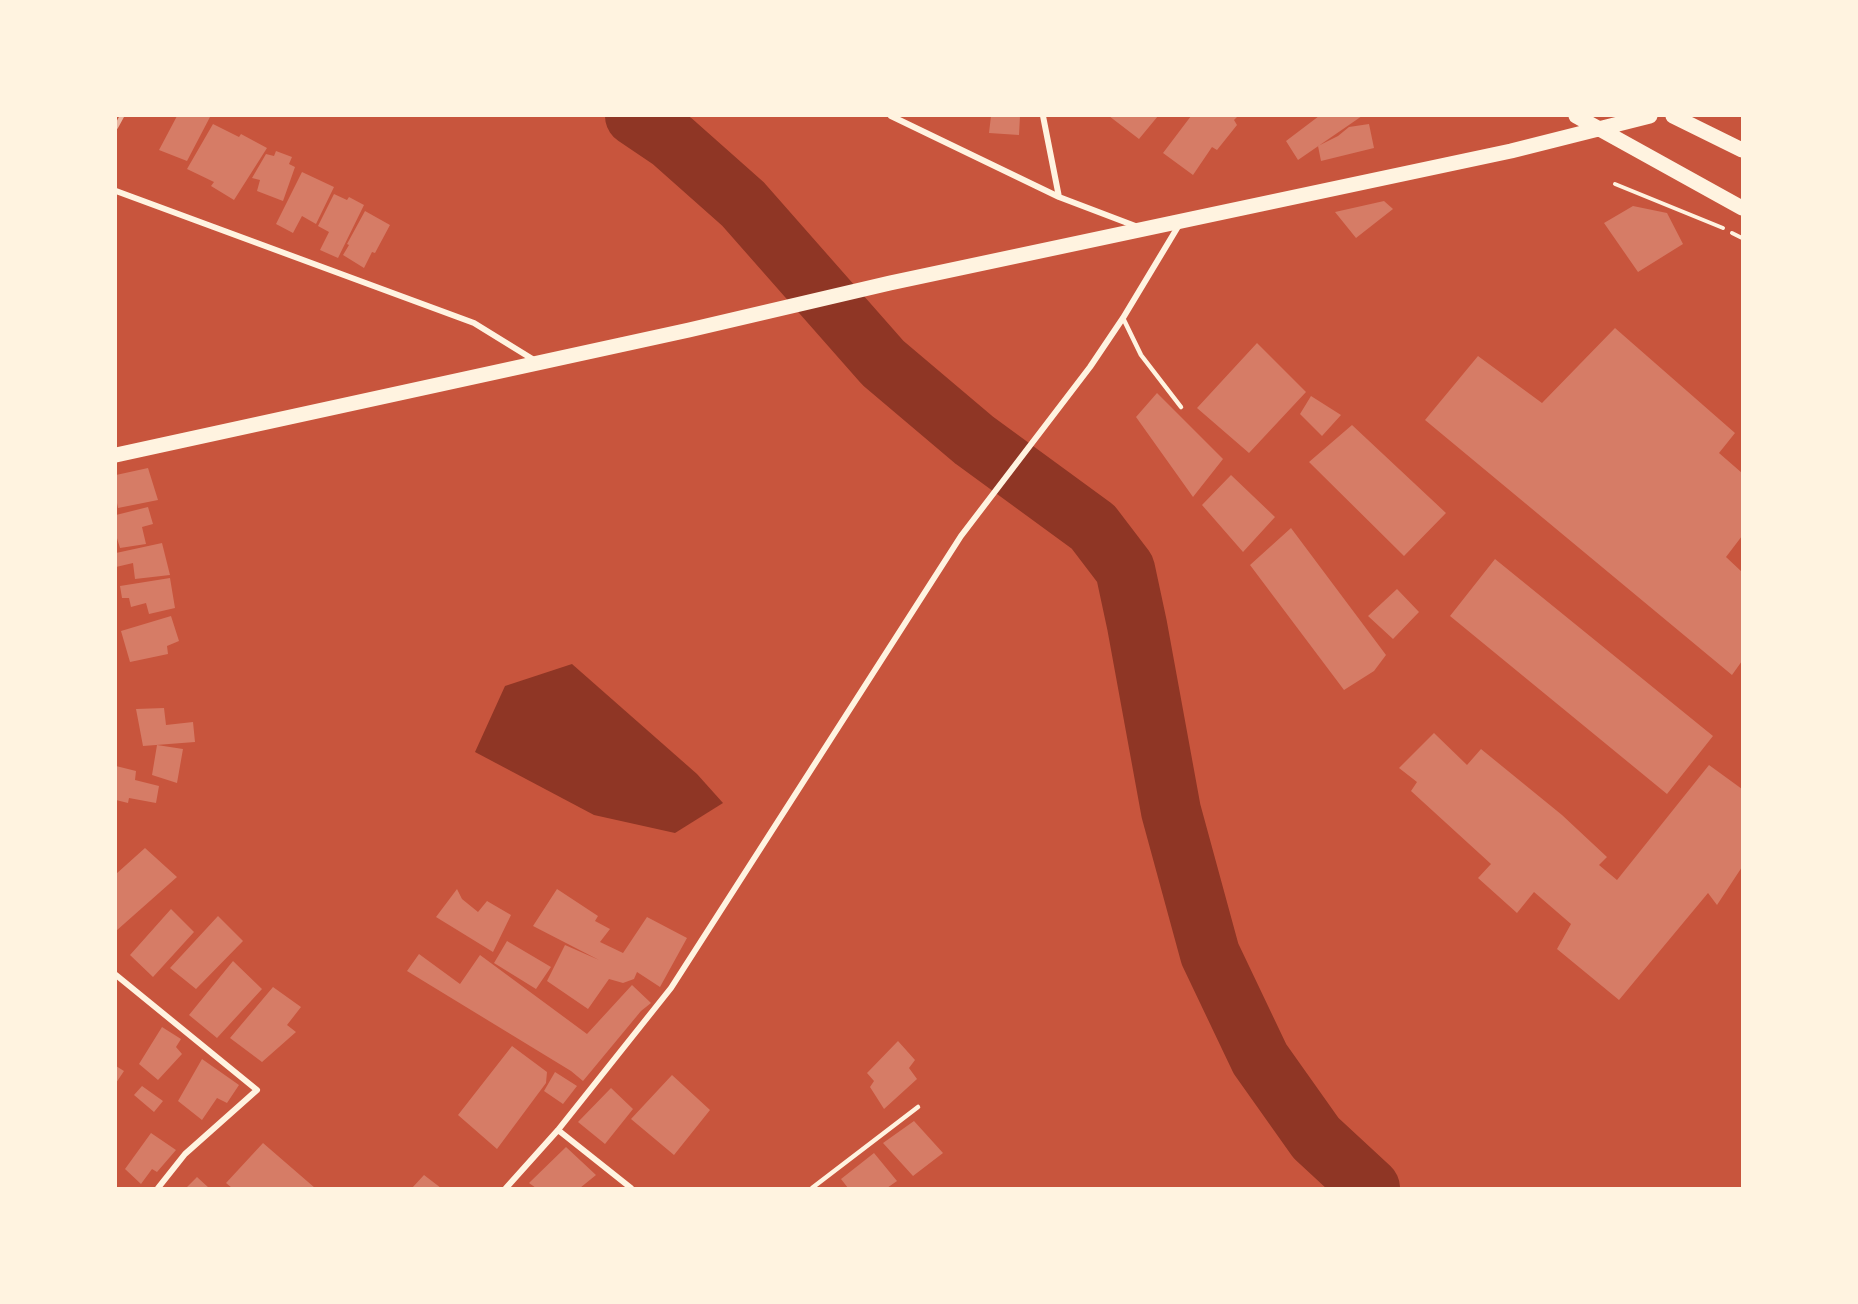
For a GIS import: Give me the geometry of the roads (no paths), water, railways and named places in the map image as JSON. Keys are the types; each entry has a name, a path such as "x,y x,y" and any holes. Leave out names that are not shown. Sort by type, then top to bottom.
{"main road":[{"path":"1576,116 1743,208"},
{"path":"116,455 689,330 890,283 1510,151 1650,116"},
{"path":"1673,116 1743,150"}],"street":[{"path":"891,116 1059,197 1144,229"},
{"path":"1043,116 1059,197"},
{"path":"116,191 474,323 538,363"},
{"path":"506,1188 558,1130 671,988 961,536 1090,367 1123,318 1180,222"},
{"path":"116,975 257,1090 185,1154 158,1188"},
{"path":"558,1130 631,1188"}],"lane":[{"path":"1123,318 1142,355 1181,407"},
{"path":"812,1188 918,1107"}],"waterway":[{"path":"635,116 672,141 743,204 883,363 974,440 1093,527 1125,569 1171,811 1210,954 1260,1059 1316,1138 1370,1188"}],"railway":[{"path":"116,127 122,116"}]}
